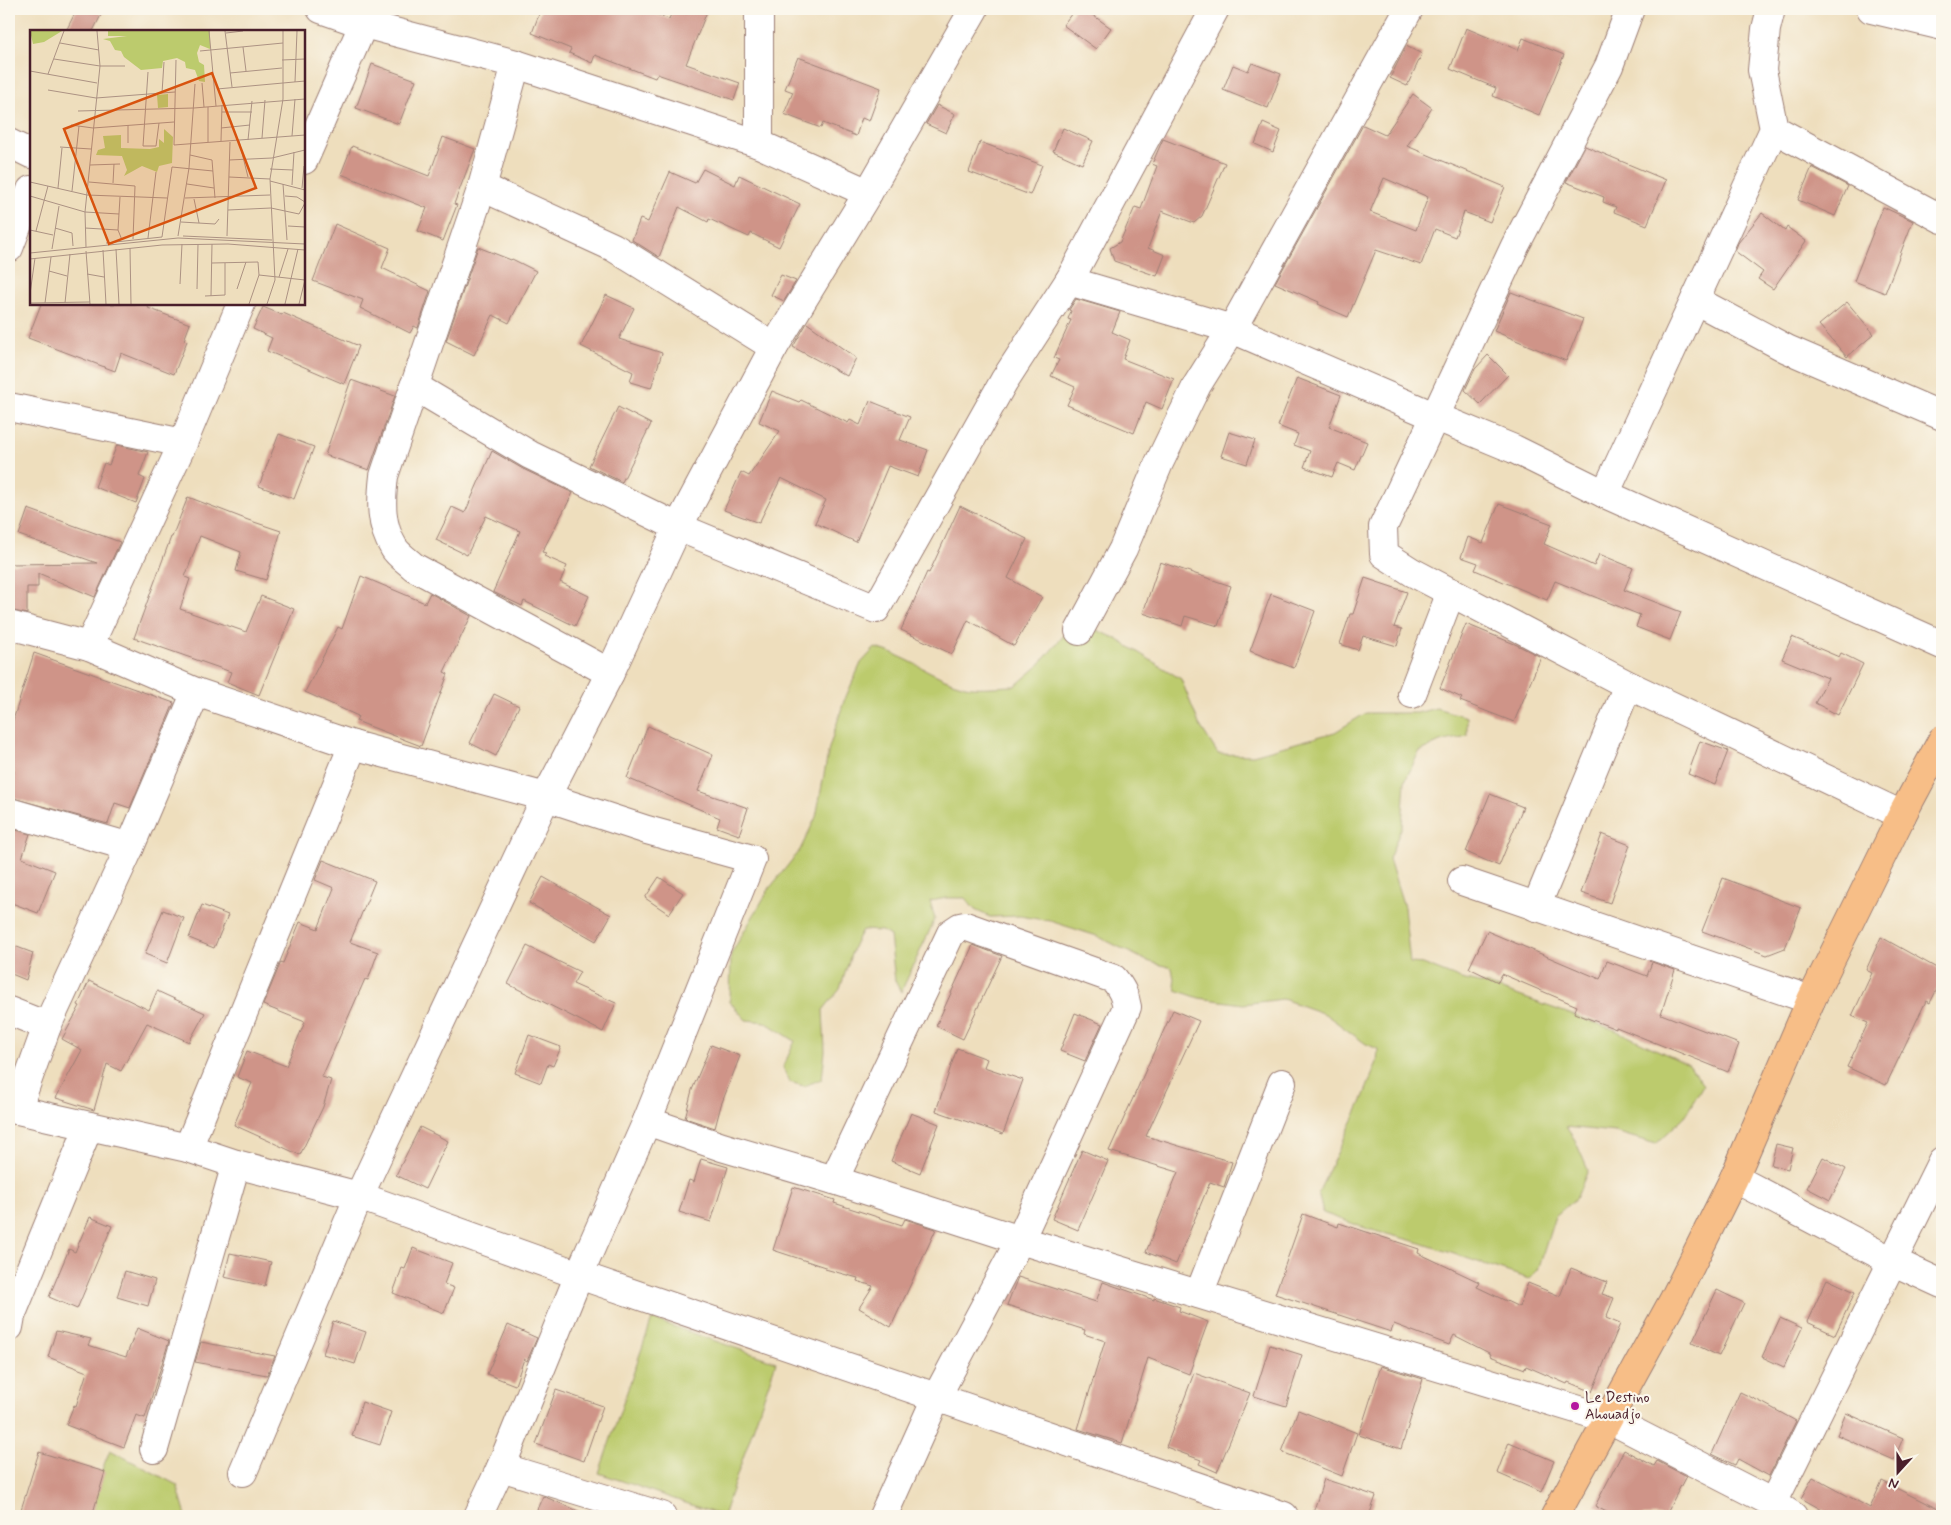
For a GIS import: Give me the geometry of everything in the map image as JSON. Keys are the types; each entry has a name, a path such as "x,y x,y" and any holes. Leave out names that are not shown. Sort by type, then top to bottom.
{"main road":[{"path":"1554,1516 1674,1299 1734,1178 1811,1000 1902,815 1942,740"}],"street":[{"path":"321,9 367,16 759,144 868,193"},
{"path":"758,9 759,144"},
{"path":"243,1472 359,1196 546,797 610,674 678,527 774,347 868,193 974,9"},
{"path":"414,386 530,455 678,527 876,609 1004,381 1069,281 1215,9"},
{"path":"1080,631 1123,549 1159,463 1197,385 1232,329 1409,9"},
{"path":"1630,9 1609,66 1515,246 1383,527 1384,554 1412,572 1628,685 1902,815"},
{"path":"1605,494 1774,129 1762,70 1766,29 1772,9"},
{"path":"1871,9 1942,26"},
{"path":"305,158 367,16"},
{"path":"516,64 482,187 384,476 383,522 394,549 414,567 610,674"},
{"path":"1774,129 1942,219"},
{"path":"9,143 30,154"},
{"path":"482,187 613,247 774,347"},
{"path":"9,248 30,193"},
{"path":"1069,281 1232,329 1514,449 1605,494 1942,645"},
{"path":"1695,300 1787,349 1942,416"},
{"path":"89,646 183,443 241,305"},
{"path":"9,407 183,443"},
{"path":"1412,694 1451,592"},
{"path":"9,625 89,646 196,692 353,744 546,797 647,830 752,859 647,1121 579,1275 501,1467 478,1516"},
{"path":"1536,906 1628,685"},
{"path":"196,692 130,847 47,1026 13,1109 188,1148 236,1164 359,1196 579,1275 1284,1516"},
{"path":"188,1148 353,744"},
{"path":"9,812 130,847"},
{"path":"1462,881 1811,1000"},
{"path":"834,1180 952,933 960,927 965,926 1114,979 1121,988 1126,998 1127,1007 1020,1240 937,1396 883,1516"},
{"path":"9,1011 47,1026"},
{"path":"1199,1294 1282,1083"},
{"path":"647,1121 722,1148 834,1180 1020,1240 1608,1419 1783,1510 1892,1261 1942,1161"},
{"path":"9,1320 89,1126"},
{"path":"154,1449 236,1164"},
{"path":"1734,1178 1892,1261 1942,1284"},
{"path":"501,1467 662,1516"}],"green space":[{"path":"1076,621 1115,638 1181,679 1199,724 1218,754 1253,755 1335,732 1366,713 1417,713 1436,708 1467,717 1467,736 1440,742 1419,752 1405,781 1402,826 1389,859 1404,907 1410,963 1423,964 1461,979 1488,985 1615,1030 1689,1065 1703,1085 1685,1116 1656,1144 1615,1132 1566,1127 1575,1140 1588,1170 1577,1197 1555,1216 1538,1270 1529,1279 1421,1243 1368,1229 1323,1213 1318,1193 1361,1103 1377,1062 1378,1049 1366,1044 1325,1014 1283,999 1243,1004 1199,998 1176,990 1172,968 1147,961 1097,936 1050,921 1020,916 990,917 975,910 965,898 947,898 930,901 935,919 901,992 895,981 890,936 882,931 862,930 854,945 840,989 823,1010 825,1051 822,1079 804,1086 789,1082 783,1067 795,1041 765,1022 746,1020 730,1002 731,954 769,889 800,850 816,817 829,748 844,701 861,663 875,648 887,651 942,678 965,686 1015,686 1037,667"},
{"path":"652,1319 776,1362 723,1516 599,1473"},
{"path":"110,1450 177,1485 186,1516 88,1516 99,1477"}],"building":[{"path":"77,9 104,9 94,30 66,30"},
{"path":"541,9 642,9 669,19 673,9 708,9 686,64 740,83 734,100 657,74 655,78 595,55 592,63 569,53 571,49 532,33"},
{"path":"1075,9 1084,9 1111,28 1096,49 1063,25"},
{"path":"1466,28 1518,50 1523,38 1564,55 1539,115 1493,96 1496,88 1450,69"},
{"path":"1406,46 1422,54 1407,86 1390,78"},
{"path":"798,57 881,88 869,121 862,118 856,136 823,123 821,128 784,114 793,92 785,89"},
{"path":"1252,63 1281,74 1268,108 1223,90 1233,65 1248,71"},
{"path":"372,64 416,80 399,124 356,108"},
{"path":"1413,94 1432,108 1407,146 1505,187 1490,222 1464,212 1455,237 1435,229 1421,265 1376,250 1348,317 1275,283 1363,125 1385,135","holes":["1384,178 1428,197 1416,230 1370,212"]},
{"path":"937,105 955,114 946,133 926,124"},
{"path":"1263,123 1281,131 1273,152 1255,144"},
{"path":"1063,128 1093,141 1082,164 1053,151"},
{"path":"443,137 475,149 454,204 457,205 443,241 418,231 427,208 341,174 352,146 429,176"},
{"path":"1163,139 1225,163 1202,216 1194,223 1162,211 1148,248 1165,255 1157,276 1114,261 1110,248 1120,242 1135,207 1141,209 1157,166 1152,164"},
{"path":"980,142 1042,165 1030,195 969,172"},
{"path":"1585,146 1666,180 1647,225 1614,212 1616,207 1603,202 1604,197 1566,182"},
{"path":"1812,167 1848,186 1835,216 1798,200"},
{"path":"703,169 735,185 739,175 800,204 779,247 751,233 749,237 709,219 708,222 679,207 659,257 632,240 640,219 648,222 670,172 695,183"},
{"path":"1883,207 1913,221 1885,293 1854,281"},
{"path":"1762,213 1785,231 1787,227 1806,241 1773,289 1758,279 1763,272 1735,251 1738,243"},
{"path":"335,224 390,248 382,268 430,291 418,328 414,326 410,333 360,308 363,300 313,281"},
{"path":"478,247 512,259 536,271 509,323 493,315 474,355 446,341"},
{"path":"781,275 796,281 784,301 771,295"},
{"path":"1511,292 1583,319 1566,361 1494,331"},
{"path":"606,295 634,308 619,339 662,353 651,388 630,382 633,372 581,346"},
{"path":"1076,299 1120,312 1112,332 1130,340 1123,359 1174,379 1162,409 1146,402 1134,433 1067,405 1075,387 1051,376 1059,360 1054,358 1071,320 1068,319 1071,311 1069,310"},
{"path":"1847,302 1874,334 1847,357 1819,325"},
{"path":"41,305 150,305 148,308 190,324 184,340 187,341 174,374 121,353 115,371 28,338"},
{"path":"263,307 282,315 283,313 359,346 344,384 267,351 272,338 253,329"},
{"path":"807,323 856,358 847,376 793,347"},
{"path":"1488,355 1508,375 1480,404 1465,390 1475,369"},
{"path":"1297,378 1341,395 1329,427 1367,442 1355,470 1338,463 1332,477 1304,467 1310,451 1294,445 1298,434 1278,426"},
{"path":"351,380 395,396 369,470 325,455"},
{"path":"772,391 799,402 801,400 848,423 850,420 860,425 870,401 910,417 900,440 928,450 918,477 888,466 856,542 815,523 826,500 781,478 759,523 724,510 741,472 749,476 780,431 759,422"},
{"path":"618,407 651,424 622,482 589,466"},
{"path":"1229,432 1255,440 1247,464 1221,456"},
{"path":"279,434 314,447 294,499 259,486"},
{"path":"117,445 148,452 139,476 145,479 136,503 95,487 104,463 109,465"},
{"path":"492,451 523,469 573,493 542,552 546,553 544,556 567,566 560,582 589,596 575,626 524,601 522,606 493,592 520,531 486,516 467,555 436,540 452,507 465,513"},
{"path":"188,497 281,531 266,580 236,571 241,552 200,536 185,577 190,579 180,609 246,632 261,596 294,609 259,695 227,682 231,672 134,638 171,537"},
{"path":"1499,504 1552,524 1544,544 1594,566 1599,554 1633,568 1624,590 1681,612 1670,640 1636,627 1640,615 1555,581 1547,600 1475,570 1478,563 1461,557 1468,537 1483,543"},
{"path":"960,506 1027,539 1008,578 1042,597 1014,646 968,620 952,654 901,630"},
{"path":"28,509 120,542 95,597 38,573 38,587 27,587 27,614 9,610 9,564 97,563 19,535"},
{"path":"1160,562 1231,586 1218,626 1185,616 1182,626 1143,613"},
{"path":"361,576 425,603 430,593 471,616 444,672 448,674 421,746 356,721 358,716 305,692 338,627 342,629"},
{"path":"1365,578 1407,592 1394,627 1402,629 1397,646 1363,636 1358,650 1340,644 1350,614 1353,614"},
{"path":"1271,594 1315,611 1294,668 1250,651"},
{"path":"1466,624 1541,657 1514,722 1460,701 1462,698 1440,688"},
{"path":"1792,637 1839,657 1841,653 1863,664 1838,715 1815,703 1828,678 1782,659"},
{"path":"34,653 174,703 130,808 115,803 108,824 9,797 14,771 9,769 9,733"},
{"path":"494,694 519,706 496,756 470,743"},
{"path":"648,726 713,755 698,791 748,808 739,835 717,827 720,818 627,778"},
{"path":"1700,741 1728,751 1715,785 1688,774"},
{"path":"1490,794 1523,807 1499,866 1466,852"},
{"path":"9,828 30,834 22,858 55,871 38,913 9,902"},
{"path":"1602,834 1630,845 1610,903 1581,893"},
{"path":"323,860 375,881 350,942 378,952 368,980 365,979 322,1077 331,1080 323,1107 300,1155 234,1125 252,1083 237,1077 247,1051 286,1066 305,1022 263,1005 300,922 318,929 334,888 315,880"},
{"path":"543,877 611,915 596,941 529,903"},
{"path":"659,877 683,893 669,914 645,898"},
{"path":"1723,878 1801,908 1785,948 1767,955 1702,931"},
{"path":"202,905 228,915 214,948 189,938"},
{"path":"163,910 184,918 167,963 145,954"},
{"path":"1487,931 1600,979 1607,961 1647,976 1652,962 1675,970 1661,1014 1739,1044 1728,1072 1616,1027 1616,1029 1574,1013 1577,1006 1502,974 1498,982 1469,968"},
{"path":"1881,937 1942,971 1942,979 1930,1003 1926,1001 1886,1085 1847,1067 1868,1023 1852,1016 1872,973 1866,970"},
{"path":"9,944 33,953 26,980 9,973"},
{"path":"973,945 1002,956 963,1039 936,1026"},
{"path":"527,946 580,972 573,984 616,1003 603,1032 508,984"},
{"path":"89,981 149,1010 157,991 205,1013 189,1042 147,1023 121,1071 107,1064 94,1110 56,1098 82,1050 62,1039 80,1006 78,1005"},
{"path":"1173,1010 1199,1021 1146,1136 1232,1162 1224,1187 1210,1182 1176,1264 1146,1252 1178,1172 1109,1151"},
{"path":"1075,1013 1102,1024 1085,1061 1060,1051"},
{"path":"529,1035 561,1047 553,1066 548,1064 541,1083 515,1073"},
{"path":"711,1045 740,1056 721,1105 715,1128 685,1118 692,1090"},
{"path":"957,1048 987,1059 984,1067 1023,1080 1003,1134 936,1111"},
{"path":"911,1113 939,1124 920,1173 891,1161"},
{"path":"420,1127 448,1141 425,1189 396,1175"},
{"path":"1776,1144 1793,1148 1788,1169 1771,1165"},
{"path":"1082,1150 1108,1161 1078,1230 1052,1219"},
{"path":"1823,1157 1846,1169 1830,1200 1807,1188"},
{"path":"701,1159 728,1167 711,1222 679,1212 689,1180 694,1182"},
{"path":"793,1187 835,1200 834,1203 902,1225 905,1219 936,1229 891,1327 859,1308 873,1286 857,1281 858,1278 825,1269 825,1267 773,1250"},
{"path":"1303,1214 1338,1227 1339,1223 1419,1249 1418,1253 1479,1282 1477,1287 1519,1307 1528,1283 1560,1296 1571,1268 1607,1282 1602,1294 1614,1298 1606,1318 1620,1324 1592,1392 1568,1382 1567,1384 1526,1366 1525,1369 1490,1356 1491,1354 1454,1335 1449,1345 1394,1324 1391,1332 1275,1294"},
{"path":"90,1217 112,1226 77,1309 49,1297 69,1249 75,1252"},
{"path":"413,1248 452,1263 444,1284 454,1288 444,1313 393,1293 402,1268 405,1269"},
{"path":"230,1253 271,1262 265,1286 224,1277"},
{"path":"125,1271 155,1280 148,1306 117,1297"},
{"path":"1018,1277 1096,1302 1103,1282 1180,1307 1179,1311 1208,1322 1189,1374 1148,1358 1122,1443 1078,1429 1105,1341 1084,1334 1085,1330 1007,1305"},
{"path":"1827,1279 1855,1292 1835,1335 1807,1322"},
{"path":"1717,1290 1744,1303 1719,1356 1692,1343"},
{"path":"1780,1318 1802,1328 1784,1367 1762,1357"},
{"path":"333,1321 366,1332 355,1364 323,1354"},
{"path":"508,1325 537,1338 527,1361 524,1359 515,1385 487,1374"},
{"path":"137,1328 169,1341 145,1418 136,1415 124,1447 66,1425 74,1405 76,1406 87,1372 48,1357 56,1331 91,1339 88,1345 126,1357"},
{"path":"201,1342 275,1356 267,1375 195,1362"},
{"path":"1270,1345 1302,1355 1286,1406 1254,1396"},
{"path":"1381,1366 1423,1379 1401,1449 1359,1435"},
{"path":"1194,1373 1250,1393 1217,1472 1199,1464 1201,1460 1166,1447"},
{"path":"556,1390 603,1406 584,1461 536,1444"},
{"path":"1740,1392 1796,1421 1769,1476 1738,1459 1735,1465 1712,1454"},
{"path":"362,1402 391,1412 380,1445 352,1436"},
{"path":"1298,1410 1357,1433 1342,1476 1282,1452"},
{"path":"1846,1413 1903,1438 1894,1460 1837,1435"},
{"path":"1509,1442 1554,1461 1541,1492 1497,1473"},
{"path":"1624,1450 1654,1466 1657,1461 1686,1476 1665,1516 1614,1516 1595,1506"},
{"path":"39,1452 105,1472 92,1516 19,1516"},
{"path":"1813,1477 1870,1508 1882,1481 1942,1511 1942,1516 1833,1516 1801,1498"},
{"path":"1324,1479 1376,1496 1369,1516 1323,1516 1313,1513"},
{"path":"543,1496 590,1516 534,1516"}],"place":[{"name":"Le Destino Ahouadjo","path":"1575,1406"}]}
